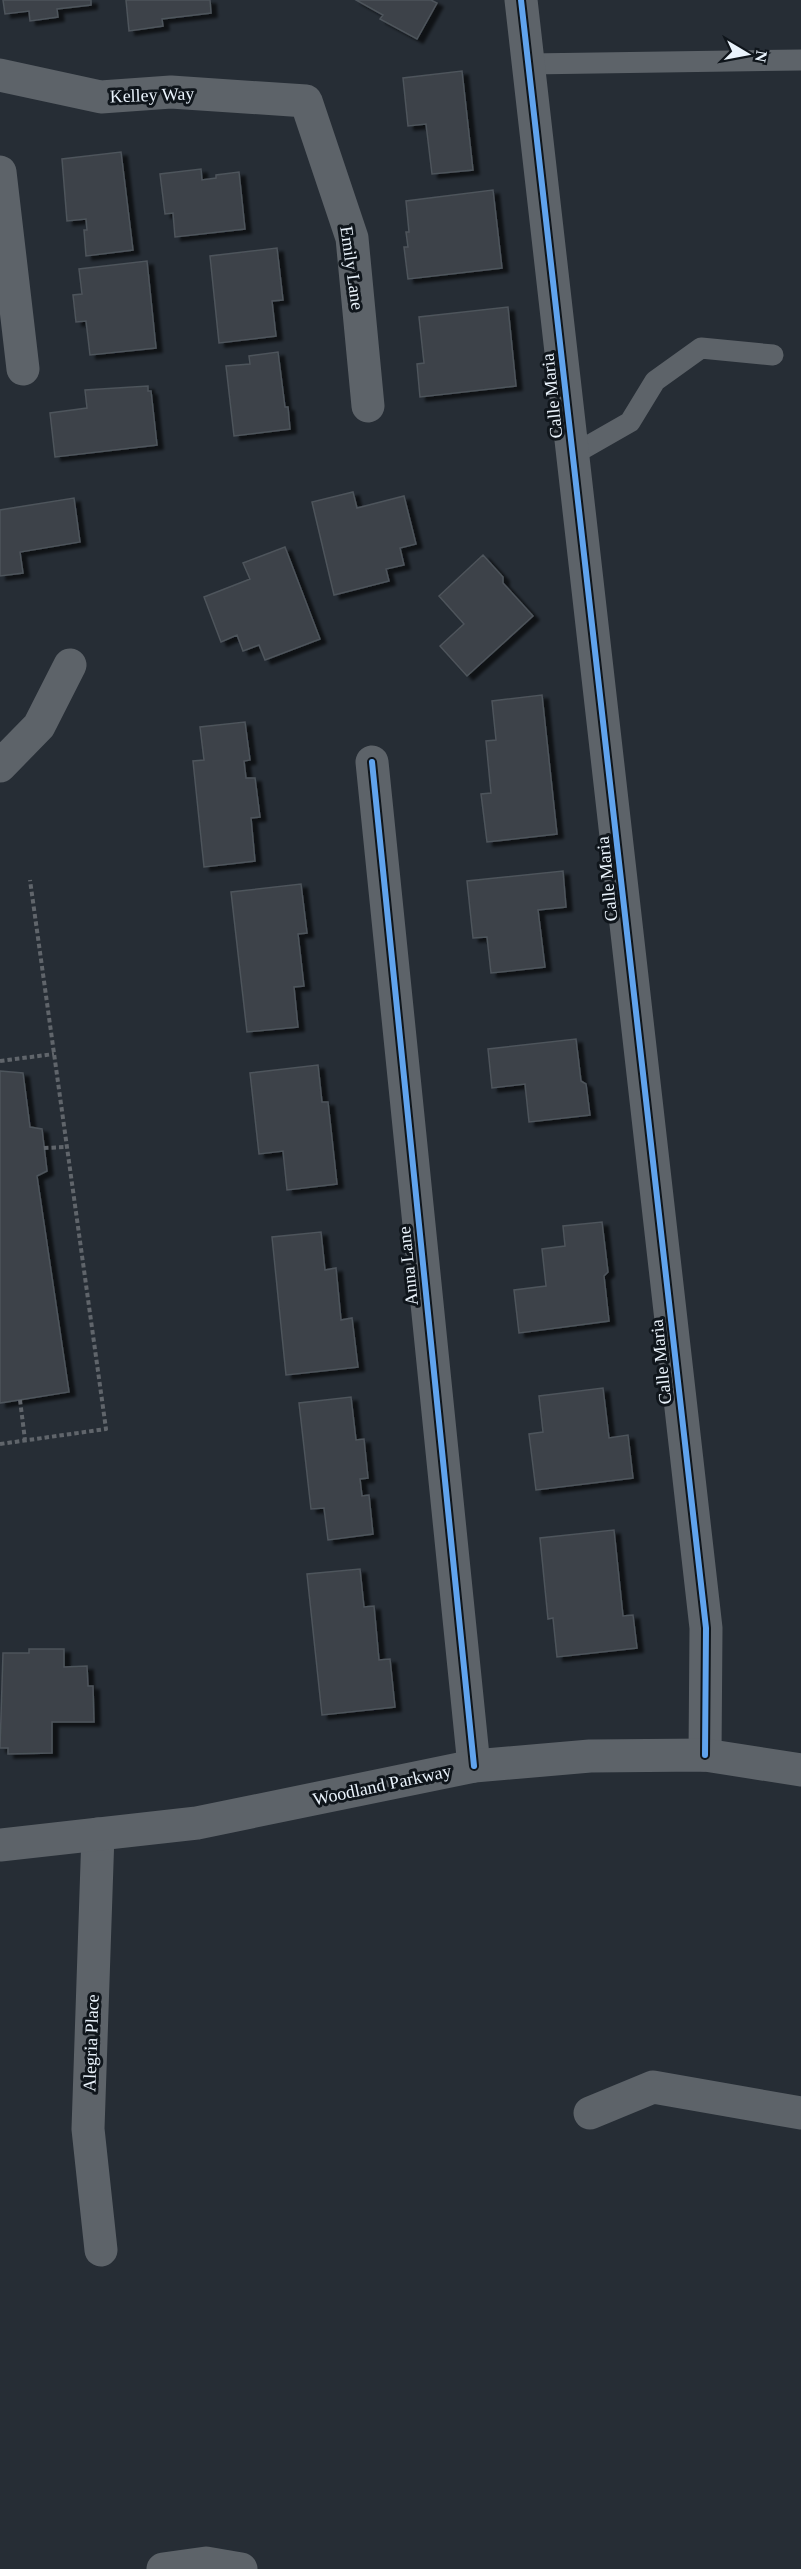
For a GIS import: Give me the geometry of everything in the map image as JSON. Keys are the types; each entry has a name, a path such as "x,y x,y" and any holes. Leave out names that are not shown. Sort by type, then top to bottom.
{"street":[{"name":"Calle Maria","path":"521,0 706,1628 705,1755"},
{"name":"Kelley Way","path":"0,75 101,97 171,92 306,101"},
{"name":"Emily Lane","path":"306,101 352,237 368,405"},
{"path":"0,172 23,369"},
{"path":"0,766 39,726 70,665"},
{"name":"Anna Lane","path":"372,762 474,1766"},
{"name":"Woodland Parkway","path":"0,1845 197,1823 474,1766 590,1756 705,1755 801,1770"},
{"name":"Alegria Place","path":"98,1834 88,2129 101,2250"},
{"path":"590,2113 653,2087 801,2113"},
{"path":"163,2569 206,2563 241,2569"}],"lane":[{"path":"529,64 801,60"},
{"path":"574,454 630,422 656,381 701,348 773,355"}],"path":[{"path":"0,1444 106,1429 30,880"},
{"path":"0,1061 54,1054"},
{"path":"44,1149 66,1147"},
{"path":"20,1400 25,1440"}],"building":[{"path":"3,0 91,0 91,5 57,9 58,17 30,21 29,11 5,14"},
{"path":"126,0 210,0 211,13 162,19 163,26 129,31"},
{"path":"356,0 431,0 437,3 417,39 380,19 383,15"},
{"path":"462,71 473,170 432,174 426,124 408,126 403,78"},
{"path":"121,152 133,250 86,256 84,230 87,230 86,219 67,221 62,159"},
{"path":"201,169 202,180 216,178 216,175 239,172 245,229 175,237 173,213 165,214 160,174"},
{"path":"493,190 502,268 408,279 404,247 408,247 406,232 409,232 406,201"},
{"path":"277,248 283,300 272,301 276,336 219,343 210,256"},
{"path":"147,261 156,348 90,355 86,321 76,322 73,295 82,294 79,269"},
{"path":"508,307 516,386 420,397 417,364 424,363 419,317"},
{"path":"278,352 290,429 234,436 226,366 250,364 249,356"},
{"path":"148,386 148,391 151,391 157,445 55,457 50,413 87,408 85,390"},
{"path":"353,492 357,508 404,496 416,544 400,548 404,565 386,569 389,581 334,595 312,502"},
{"path":"74,498 80,542 20,552 23,573 0,576 0,510"},
{"path":"285,547 320,639 265,660 259,645 243,651 237,635 221,642 204,597 250,579 243,563"},
{"path":"483,555 503,577 503,583 533,616 467,676 440,646 464,624 439,596"},
{"path":"542,695 557,834 487,842 481,794 491,793 486,741 496,740 492,701"},
{"path":"245,722 250,760 244,761 246,778 255,778 260,817 251,818 255,861 204,867 193,761 204,760 200,727"},
{"path":"563,871 566,907 538,910 545,967 491,973 487,937 473,938 467,881"},
{"path":"301,884 307,933 298,934 304,986 294,987 298,1027 247,1032 231,892"},
{"path":"576,1039 581,1081 586,1084 590,1115 529,1122 525,1084 492,1088 488,1049"},
{"path":"318,1065 322,1102 328,1102 337,1184 287,1190 283,1151 259,1154 250,1073"},
{"path":"0,1071 23,1073 30,1127 42,1129 47,1171 37,1176 69,1392 0,1403"},
{"path":"602,1222 608,1272 604,1276 609,1321 519,1333 514,1290 546,1286 542,1249 565,1246 563,1226"},
{"path":"321,1232 325,1270 336,1268 341,1320 352,1318 358,1367 286,1375 272,1237"},
{"path":"603,1388 609,1438 628,1435 633,1478 536,1490 529,1434 543,1432 539,1396"},
{"path":"351,1397 356,1440 364,1439 368,1478 360,1479 362,1496 369,1495 373,1534 328,1540 324,1508 311,1509 299,1403"},
{"path":"614,1530 623,1616 633,1615 637,1648 557,1657 553,1618 548,1619 540,1538"},
{"path":"360,1569 364,1607 374,1606 379,1660 390,1659 395,1707 322,1715 307,1574"},
{"path":"29,1649 64,1649 64,1667 87,1666 88,1686 93,1686 94,1722 52,1722 52,1753 8,1754 8,1748 0,1748 3,1653 29,1653"}],"cycle path":[{"path":"521,0 706,1628 705,1755"},
{"path":"372,762 474,1766"}]}
